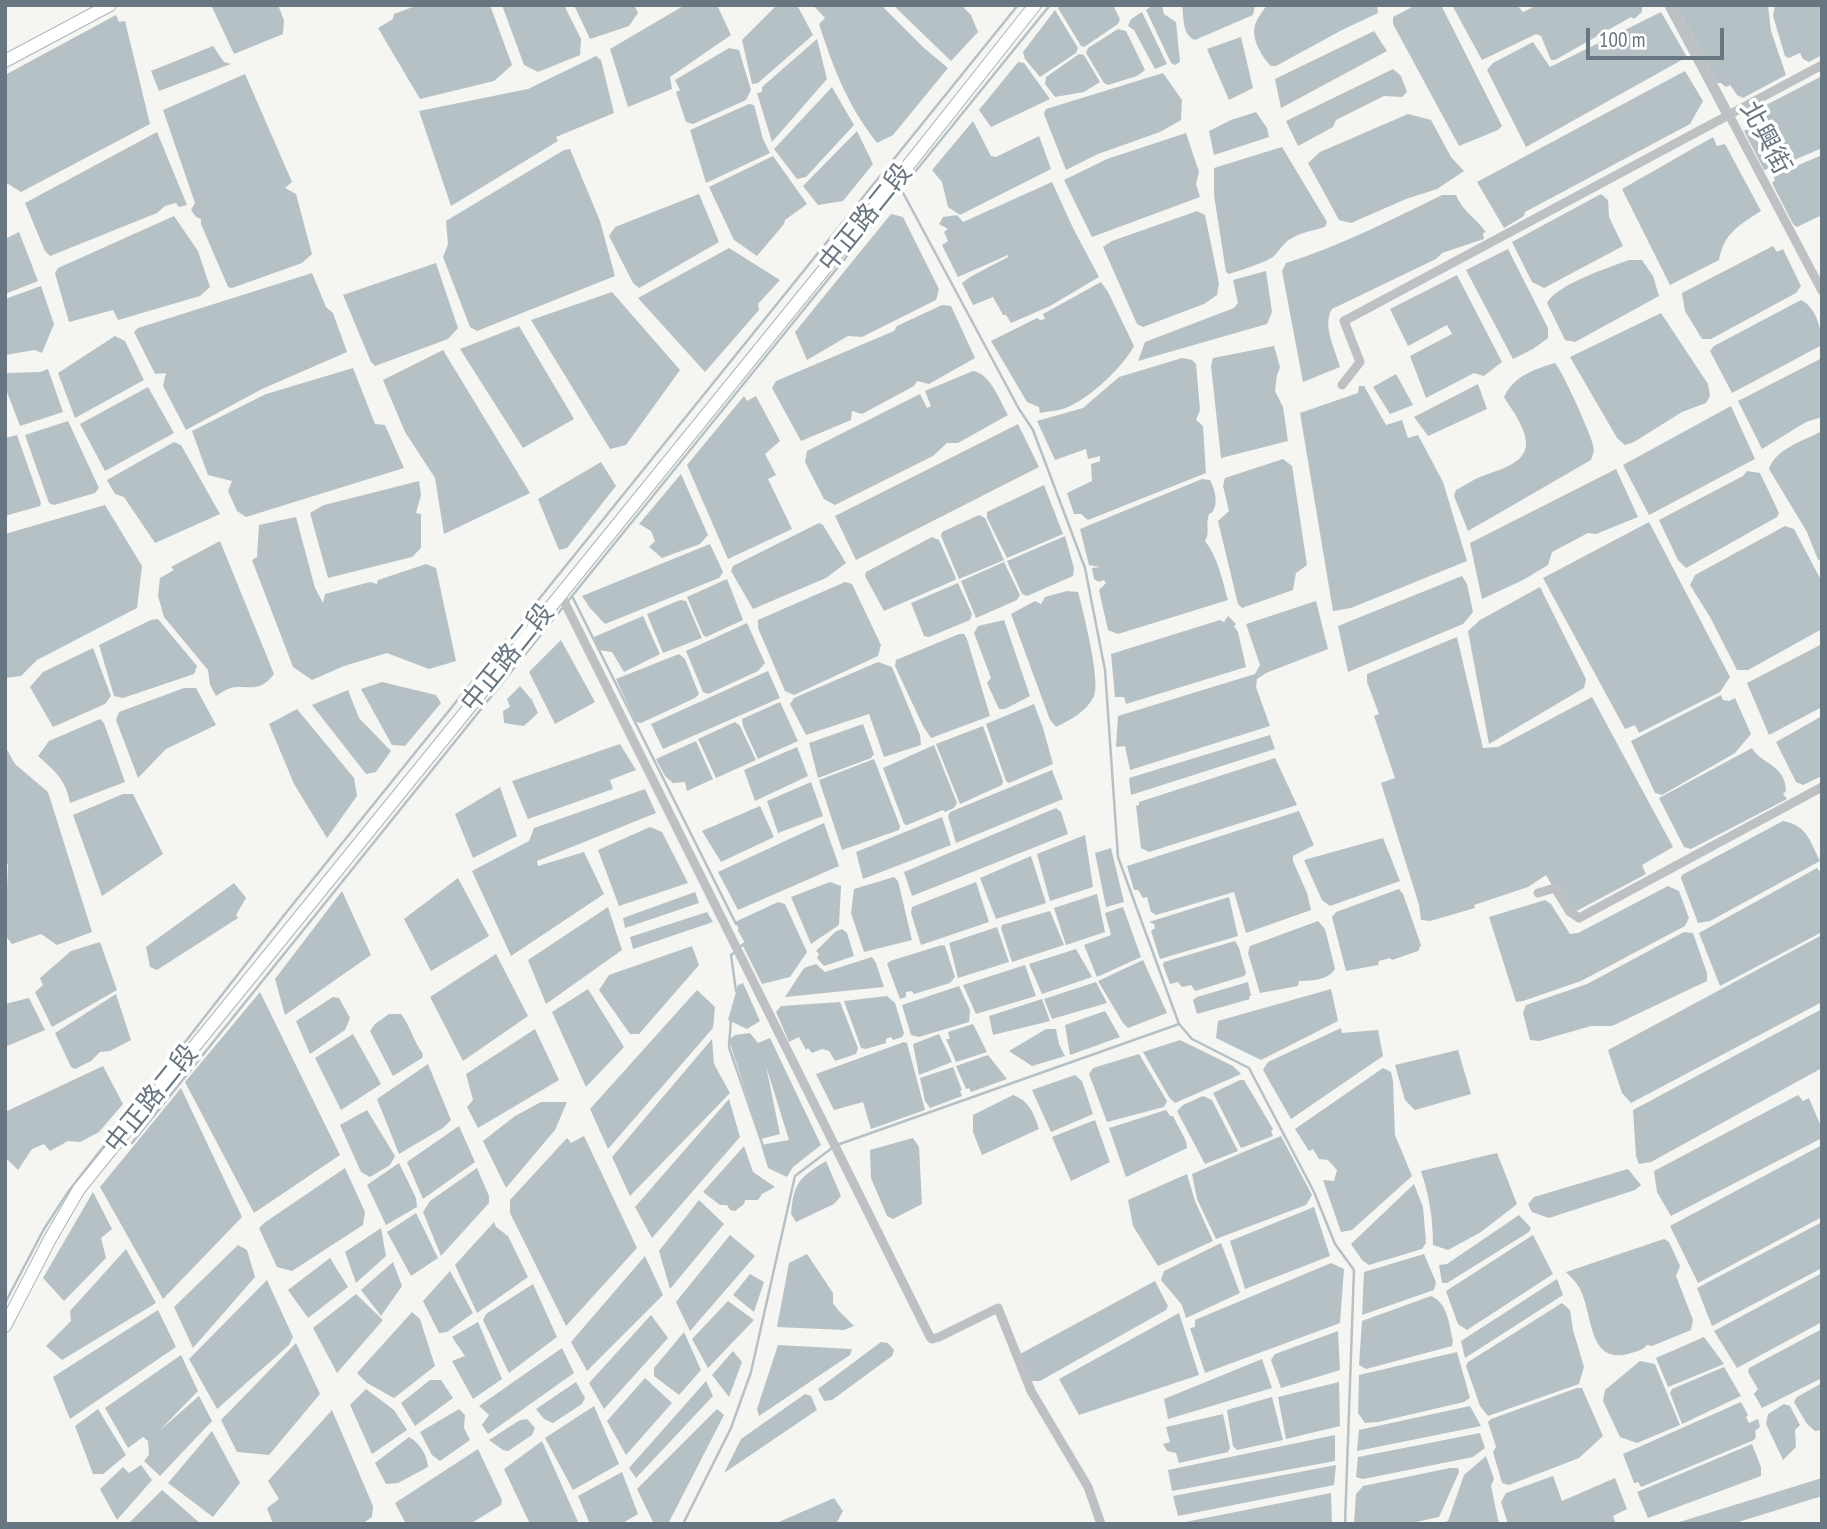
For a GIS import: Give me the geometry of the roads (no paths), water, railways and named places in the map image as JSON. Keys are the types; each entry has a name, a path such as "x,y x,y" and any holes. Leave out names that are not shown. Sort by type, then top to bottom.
{"main road":[{"path":"5,61 110,5"},
{"name":"中正路二段","path":"5,1326 40,1256 79,1189 899,177 1035,5"}],"street":[{"name":"北興街","path":"1671,5 1822,291"},
{"path":"1342,385 1360,362 1345,321 1822,65"},
{"path":"560,593 930,1338 939,1337 998,1308 1031,1391 1088,1487 1101,1524"},
{"path":"1538,894 1555,888 1570,912 1579,918 1822,787"}],"waterway":[{"path":"5,1303 44,1229 68,1192 285,914 1018,5"},
{"path":"568,601 1050,5"},
{"path":"1665,5 1723,114"},
{"path":"901,189 1019,409 1033,430 1085,568 1105,670 1118,857 1179,1024 1192,1039 1249,1068 1314,1192 1335,1244 1354,1270 1345,1524"},
{"path":"573,598 736,924"},
{"path":"132,1143 564,606"},
{"path":"739,930 746,942 740,947"},
{"path":"735,952 731,955 736,991"},
{"path":"731,1019 729,1047 763,1146"},
{"path":"837,1145 1179,1024"},
{"path":"683,1524 731,1428 751,1372 795,1176 832,1148"}]}
